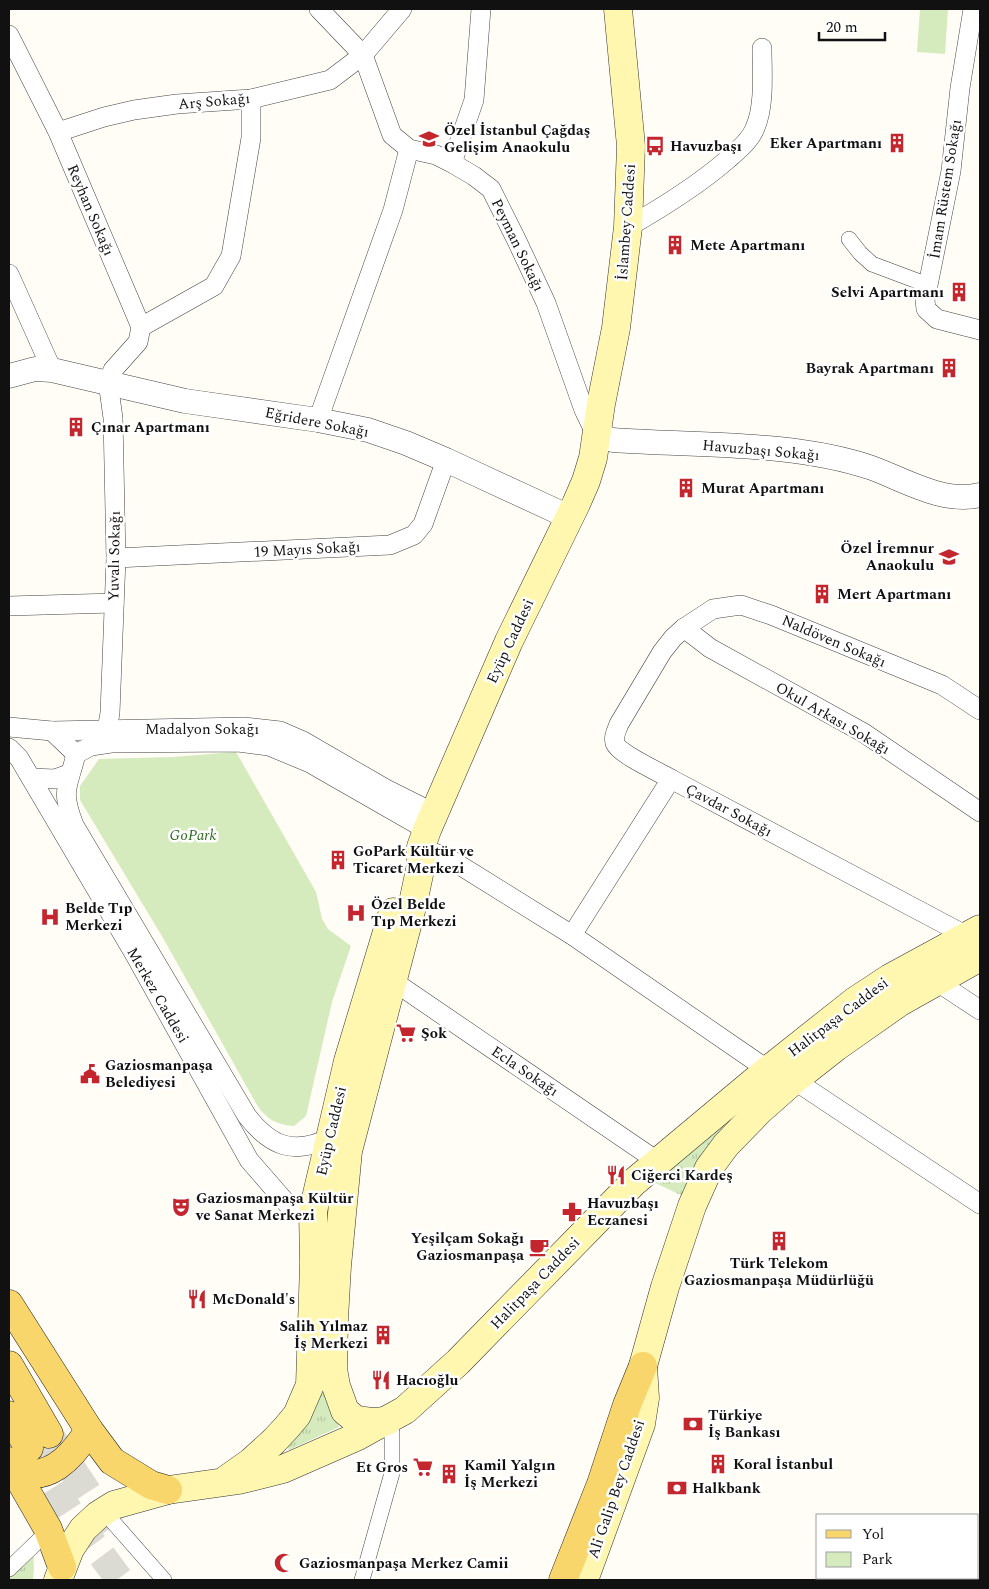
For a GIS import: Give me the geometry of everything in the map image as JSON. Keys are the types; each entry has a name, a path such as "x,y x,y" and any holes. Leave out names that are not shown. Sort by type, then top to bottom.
{"main road":[{"name":"İslambey Caddesi","path":"596,435 616,328 628,227 631,146 618,9"},
{"name":"Eyüp Caddesi","path":"389,1426 356,1420 345,1411 336,1386 333,1369 334,1318 348,1151 383,978 408,866 427,830 509,640 586,481 593,458 596,435"},
{"name":"Halitpaşa Caddesi","path":"644,1366 665,1287 692,1206 709,1168 726,1146 748,1122 794,1080 836,1047 900,1002 936,981 976,940"},
{"name":"Halitpaşa Caddesi","path":"62,1576 76,1539 83,1529 98,1515 122,1502 168,1490 222,1483 283,1469 356,1437 389,1426 458,1362 634,1182 657,1161 855,1001 890,978 976,940"},
{"name":"Eyüp Caddesi","path":"222,1483 274,1441 297,1415 306,1398 310,1385 314,1264 313,1211 348,1061 383,978"},
{"path":"313,1211 344,1190"},
{"path":"9,1304 89,1430 112,1461 151,1485 168,1490"},
{"path":"9,1366 30,1474 49,1471 69,1458 89,1430"},
{"path":"563,1580 601,1484 627,1405 644,1366"},
{"name":"Ali Galip Bey Caddesi","path":"584,1580 641,1424 645,1398 644,1366"},
{"path":"9,1415 25,1453 62,1576"}],"street":[{"path":"318,9 363,55 392,135 409,149 392,210 318,420"},
{"name":"Arş Sokağı","path":"58,132 104,117 134,110 177,104 251,99 330,80 363,55 402,9"},
{"path":"452,163 474,100 481,9"},
{"name":"İmam Rüstem Sokağı","path":"973,9 960,88 950,171 925,300 926,309 937,319 980,330"},
{"name":"Reyhan Sokağı","path":"9,35 58,132 141,327"},
{"path":"628,227 679,197 738,150 755,130 759,117 762,89 762,48"},
{"path":"108,382 113,370 138,342 141,327 214,286 231,256 251,138 251,99"},
{"name":"Peyman Sokağı","path":"409,149 436,155 474,176 491,189 546,303 584,410 596,435"},
{"path":"849,239 872,264 928,285"},
{"path":"9,274 52,370"},
{"name":"Eğridere Sokağı","path":"9,376 35,369 52,370 185,401 318,420 368,430 406,443 446,460 569,517"},
{"name":"Yuvalı Sokağı","path":"106,730 110,713 116,558 113,418 108,382"},
{"name":"Havuzbaşı Sokağı","path":"596,435 613,440 776,449 819,454 871,468 939,494 947,496 980,495"},
{"name":"19 Mayıs Sokağı","path":"116,558 390,545 414,535 424,524 446,460"},
{"path":"9,606 114,603"},
{"name":"Naldöven Sokağı","path":"684,628 712,608 741,605 772,615 942,685 980,710"},
{"name":"Çavdar Sokağı","path":"684,628 662,652 619,724 615,736 615,744 622,752 976,940"},
{"name":"Okul Arkası Sokağı","path":"684,628 710,648 864,733 980,812"},
{"name":"Madalyon Sokağı","path":"9,727 52,732 106,730 192,735"},
{"name":"Madalyon Sokağı","path":"76,754 91,746 192,735 244,727 280,732 303,741 386,790 427,830 454,862 572,935 768,1070"},
{"path":"14,753 22,749 30,740 41,734 52,732 76,754 69,774 55,779 31,778"},
{"name":"Merkez Caddesi","path":"14,753 258,1131 272,1141 292,1147 313,1145 330,1138"},
{"name":"Merkez Caddesi","path":"69,774 66,798 68,810 105,892"},
{"path":"572,935 671,779"},
{"name":"Merkez Caddesi","path":"120,916 135,954 249,1160 288,1206 302,1212 313,1211"},
{"name":"Ecla Sokağı","path":"383,978 657,1161"},
{"path":"936,981 980,1010"},
{"path":"794,1080 980,1204"},
{"path":"362,1580 392,1473 389,1426"},
{"path":"113,1522 164,1580"},
{"path":"9,1569 39,1540"}],"green space":[{"path":"920,9 948,9 945,54 917,52"},
{"name":"GoPark","path":"236,752 316,892 322,919 328,929 351,946 332,1002 306,1116 294,1126 272,1120 257,1105 163,938 80,800 80,786 99,759 173,757"},
{"path":"730,1115 737,1121 687,1198 649,1180"},
{"path":"317,1390 326,1393 329,1407 339,1427 289,1450 286,1443"},
{"path":"33,1552 33,1580 9,1580 9,1574"}],"tunnel":[{"path":"49,1434 90,1496 117,1531"},
{"path":"31,1452 73,1517 120,1580"}],"place":[{"name":"Özel İstanbul Çağdaş Gelişim Anaokulu","path":"429,139"},
{"name":"Eker Apartmanı","path":"897,143"},
{"name":"Havuzbaşı","path":"655,146"},
{"name":"Mete Apartmanı","path":"675,245"},
{"name":"Selvi Apartmanı","path":"959,292"},
{"name":"Bayrak Apartmanı","path":"949,368"},
{"name":"Çınar Apartmanı","path":"76,427"},
{"name":"Murat Apartmanı","path":"686,488"},
{"name":"Özel İremnur Anaokulu","path":"949,557"},
{"name":"Mert Apartmanı","path":"822,594"},
{"name":"GoPark Kültür ve Ticaret Merkezi","path":"338,860"},
{"name":"Özel Belde Tıp Merkezi","path":"356,913"},
{"name":"Belde Tıp Merkezi","path":"50,917"},
{"name":"Şok","path":"406,1033"},
{"name":"Gaziosmanpaşa Belediyesi","path":"90,1074"},
{"name":"Ciğerci Kardeş","path":"616,1175"},
{"name":"Gaziosmanpaşa Kültür ve Sanat Merkezi","path":"181,1207"},
{"name":"Havuzbaşı Eczanesi","path":"572,1212"},
{"name":"Türk Telekom Gaziosmanpaşa Müdürlüğü","path":"779,1241"},
{"name":"Yeşilçam Sokağı Gaziosmanpaşa","path":"539,1247"},
{"name":"McDonald's","path":"197,1299"},
{"name":"Salih Yılmaz İş Merkezi","path":"383,1335"},
{"name":"Hacıoğlu","path":"381,1380"},
{"name":"Türkiye İş Bankası","path":"693,1424"},
{"name":"Koral İstanbul","path":"718,1464"},
{"name":"Et Gros","path":"423,1467"},
{"name":"Kamil Yalgın İş Merkezi","path":"449,1474"},
{"name":"Halkbank","path":"677,1488"},
{"name":"Gaziosmanpaşa Merkez Camii","path":"284,1563"}]}
